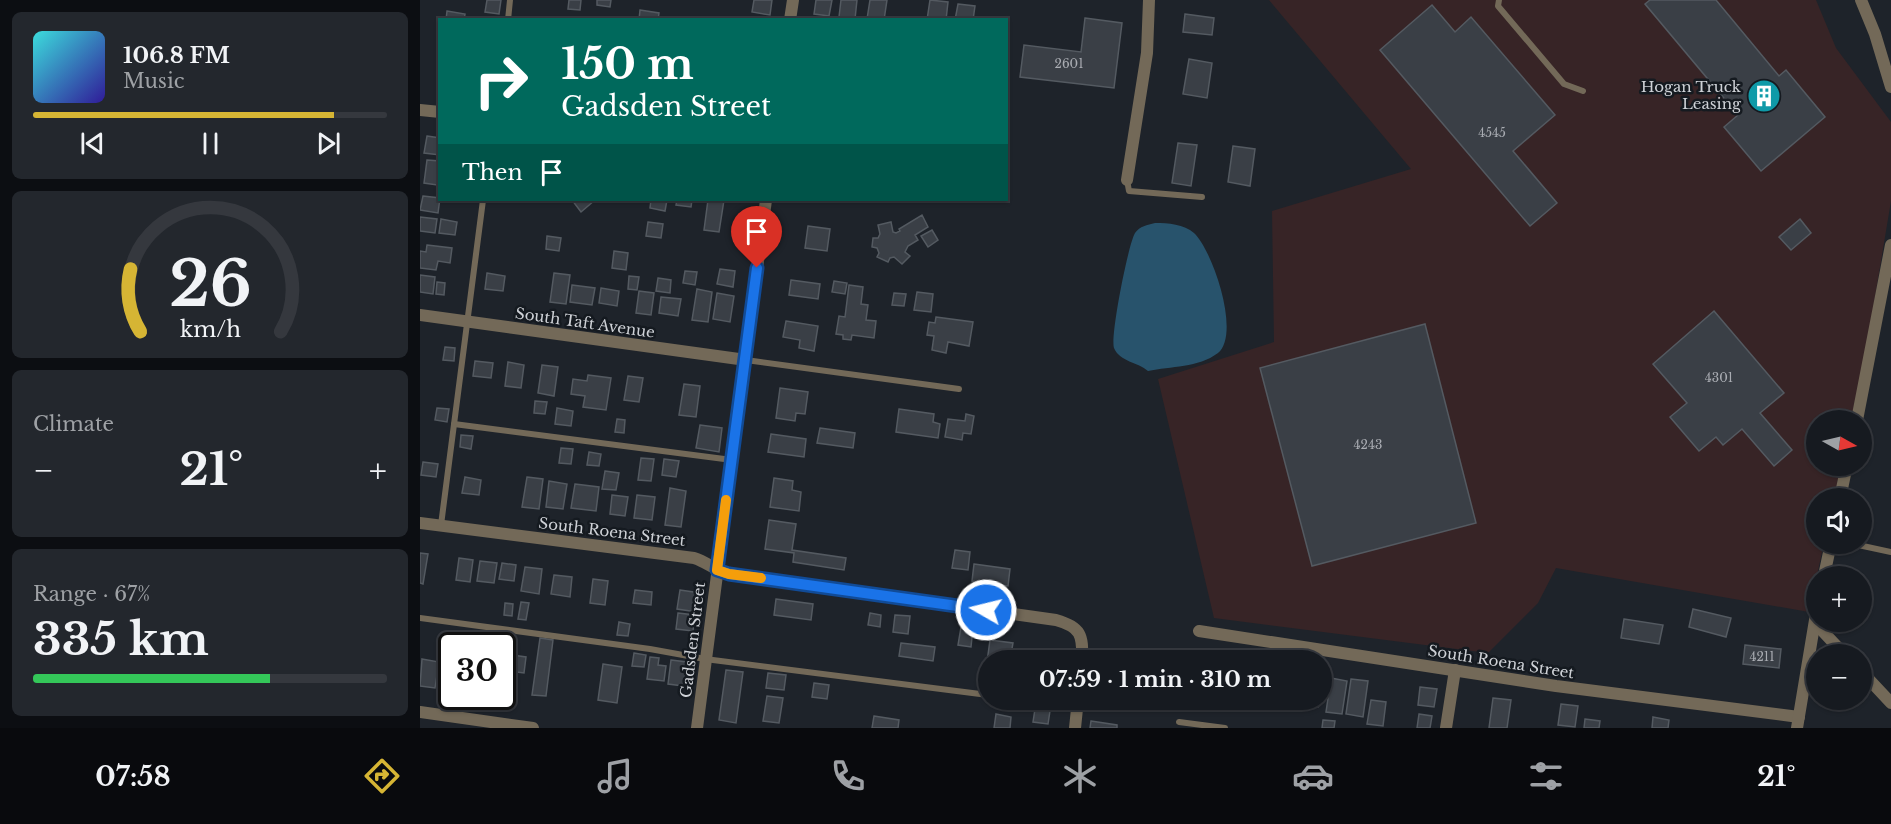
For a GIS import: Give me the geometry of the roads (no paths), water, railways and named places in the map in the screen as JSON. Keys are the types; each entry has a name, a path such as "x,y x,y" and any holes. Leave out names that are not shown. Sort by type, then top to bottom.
{"street":[{"path":"790,18 793,0"},
{"path":"1127,180 1147,53 1149,0"},
{"path":"1861,0 1875,34 1891,87"},
{"path":"420,110 438,112"},
{"name":"Gadsden Street","path":"697,728 766,201"},
{"path":"1859,410 1891,245"},
{"name":"South Taft Avenue","path":"420,315 746,360"},
{"name":"South Roena Street","path":"420,523 694,558 729,574 1056,620 1069,624 1079,631 1083,650"},
{"name":"South Roena Street","path":"1199,631 1798,722"},
{"path":"1798,722 1814,632"},
{"path":"1826,632 1836,644"},
{"path":"1446,728 1455,670"},
{"path":"1872,683 1891,703"},
{"path":"1075,728 1077,710"},
{"path":"420,712 533,728"}],"lane":[{"path":"508,18 510,0"},
{"path":"1498,0 1498,6 1564,84 1583,91"},
{"path":"1127,180 1129,191 1202,197"},
{"path":"441,525 483,201"},
{"path":"746,360 959,389"},
{"path":"454,423 732,460"},
{"path":"1872,548 1891,552"},
{"path":"420,618 683,654 705,659 978,693"},
{"path":"1179,722 1225,728"}],"water":[{"path":"1155,223 1186,228 1194,233 1201,243 1209,257 1222,293 1227,329 1224,343 1218,353 1210,358 1193,364 1148,371 1120,356 1114,348 1113,340 1120,291 1132,241 1139,229"}],"place":[{"name":"Hogan Truck Leasing","path":"1764,96"}]}
